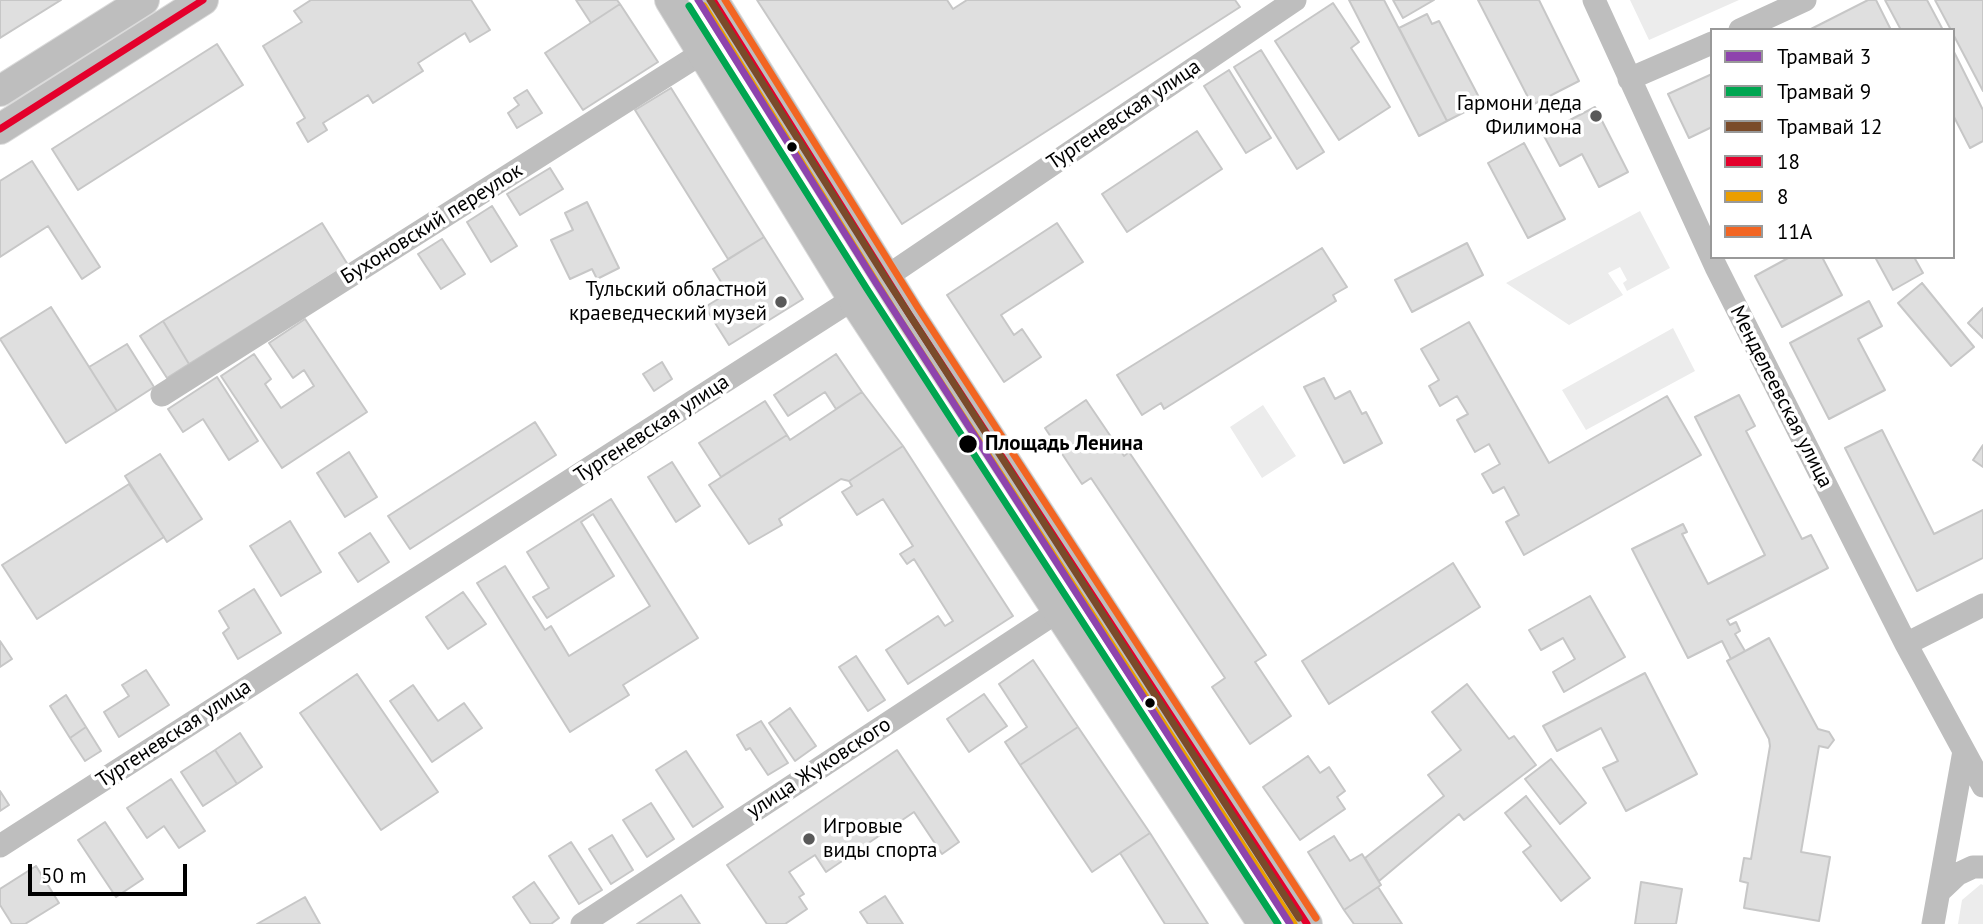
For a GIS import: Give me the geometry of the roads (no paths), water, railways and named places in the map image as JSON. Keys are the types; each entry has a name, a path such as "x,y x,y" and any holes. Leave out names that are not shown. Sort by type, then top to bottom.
{"main road":[{"path":"0,91 144,0"},
{"path":"0,129 204,0"},
{"path":"670,0 853,299 1263,924"},
{"path":"713,0 886,277 1307,924"},
{"name":"Тургеневская улица","path":"853,299 886,277"}],"street":[{"name":"Тургеневская улица","path":"886,277 1295,0"},
{"name":"Менделеевская улица","path":"1594,0 1710,254"},
{"path":"1744,28 1805,0"},
{"path":"1629,79 1710,44"},
{"name":"Бухоновский переулок","path":"162,394 702,53"},
{"name":"Менделеевская улица","path":"1712,259 1906,644 1983,786"},
{"name":"Тургеневская улица","path":"0,846 853,299"},
{"path":"1906,644 1983,605"},
{"name":"улица Жуковского","path":"582,924 1057,612"},
{"path":"1933,924 1964,751"},
{"path":"1939,892 1958,874 1973,867 1983,867"}],"tram line":[{"name":"3","path":"698,0 876,283 1290,924"},
{"name":"12","path":"710,0 885,277 1299,918"},
{"name":"9","path":"689,6 867,289 1278,924"}],"place":[{"name":"Гармони деда Филимона","path":"1596,116"},
{"name":"Тульский областной краеведческий музей","path":"781,302"},
{"name":"Площадь Ленина","path":"968,444"},
{"name":"Игровые виды спорта","path":"809,839"}]}
